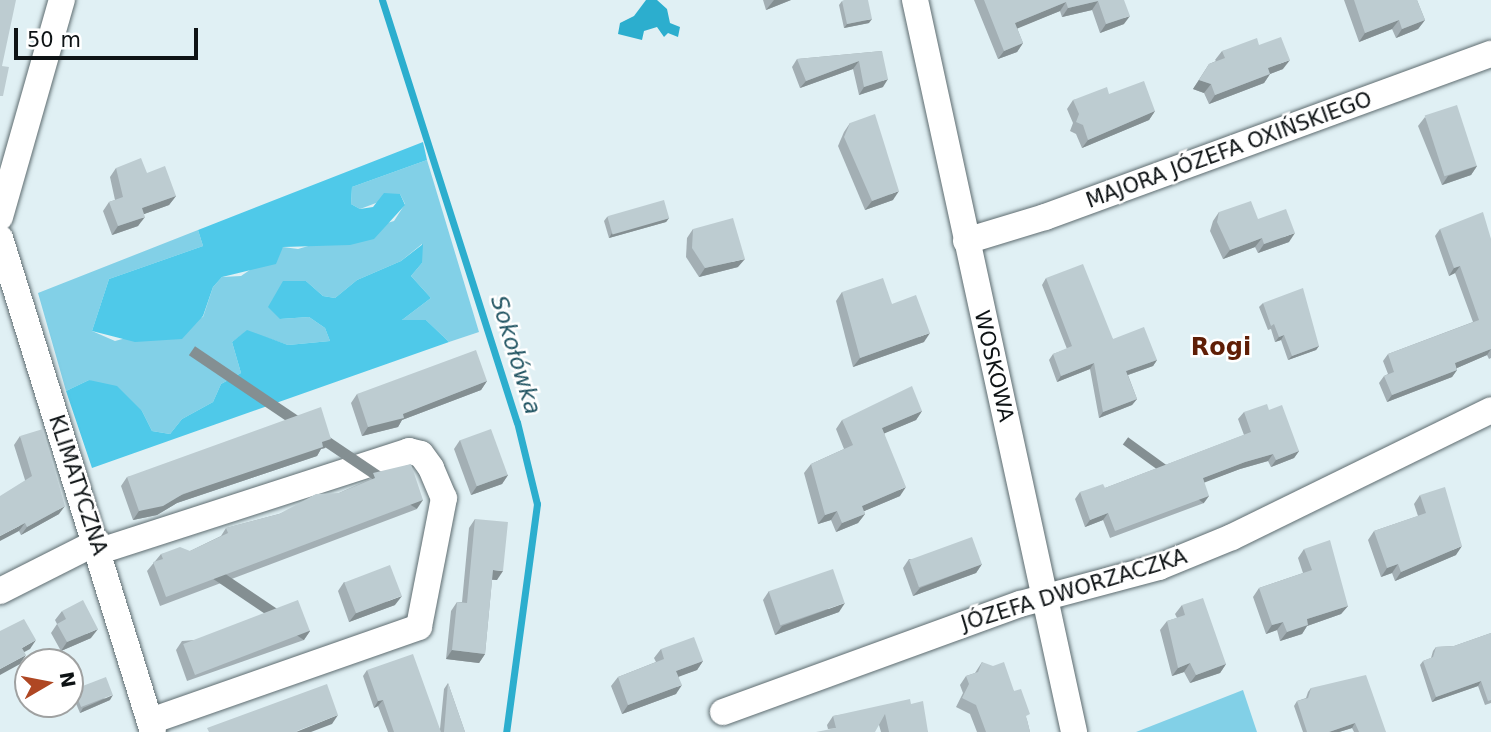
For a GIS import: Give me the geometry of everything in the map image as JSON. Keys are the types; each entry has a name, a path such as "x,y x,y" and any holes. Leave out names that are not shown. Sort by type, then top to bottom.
{"street":[{"path":"0,217 62,0"},
{"name":"WOSKOWA","path":"915,0 1074,732"},
{"name":"MAJORA JÓZEFA OXIŃSKIEGO","path":"966,241 1045,218 1491,54"},
{"name":"KLIMATYCZNA","path":"0,238 98,546 151,727"},
{"name":"JÓZEFA DWORZACZKA","path":"723,712 1046,598 1136,574 1232,537 1491,410"},
{"path":"0,592 98,546 409,451 421,454 432,468 444,498 419,626 151,727"}],"shaded area":[{"path":"646,0 657,0 667,9 670,23 680,27 678,37 668,33 664,37 657,27 644,31 642,40 618,34 620,23 634,16"},
{"path":"423,142 427,160 352,187 351,204 360,209 373,207 384,193 400,194 405,205 374,239 350,245 283,247 276,264 222,277 213,287 203,316 182,339 135,342 92,331 109,279 203,246 198,230"},
{"path":"427,160 479,332 449,342 426,320 402,320 431,298 411,276 422,263 422,244 401,261 357,280 335,298 323,296 306,281 280,319 309,317 325,328 330,341 288,345 247,331 232,342 241,373 221,384 213,402 182,419 170,434 152,431 142,411 89,380 66,391 38,293 198,230 203,246 109,279 92,331 115,341 203,317 213,287 222,277 241,276 283,247 298,249 394,221 405,204 400,194 360,209 351,204 352,187"},
{"path":"423,244 422,263 411,276 431,298 402,320 426,320 449,342 92,468 66,391 89,380 117,386 142,411 152,431 170,434 182,419 213,402 221,384 241,373 232,342 247,330 288,345 330,341 325,328 309,317 280,319 268,307 283,281 306,281 323,296 335,298 357,280 401,261"},
{"path":"1243,690 1257,732 1136,732"}],"building":[{"path":"0,0 16,0 2,66 9,67 3,96 0,96"},
{"path":"868,0 872,19 847,24 842,1"},
{"path":"984,0 1124,0 1130,16 1106,24 1098,1 1068,8 1066,2 1015,23 1023,43 1004,51"},
{"path":"1354,0 1417,0 1425,20 1402,29 1399,20 1365,33"},
{"path":"1281,37 1290,60 1268,68 1270,74 1215,95 1211,84 1199,80 1209,64 1225,58 1222,51 1257,38 1259,45"},
{"path":"882,51 888,79 864,87 859,61 806,81 797,59"},
{"path":"1144,81 1155,111 1088,140 1083,125 1076,122 1079,114 1073,100 1107,87 1109,94"},
{"path":"1457,105 1477,166 1444,176 1425,116"},
{"path":"875,114 899,191 872,201 844,137 850,123"},
{"path":"141,158 147,173 165,166 176,196 142,208 145,217 118,226 109,202 123,197 116,168"},
{"path":"664,200 669,218 613,235 607,216"},
{"path":"1251,201 1258,219 1286,209 1295,233 1264,244 1262,238 1230,250 1217,222 1219,212"},
{"path":"1483,212 1491,239 1491,349 1455,363 1457,370 1392,395 1384,376 1394,372 1388,354 1479,320 1460,266 1454,268 1440,229"},
{"path":"733,218 745,259 705,268 692,248 693,229"},
{"path":"1083,264 1113,339 1144,327 1157,360 1126,371 1137,399 1103,412 1094,363 1061,376 1053,354 1072,346 1046,278"},
{"path":"883,278 892,304 916,295 930,333 860,358 842,292"},
{"path":"1303,288 1319,346 1292,356 1284,335 1279,337 1274,324 1271,326 1263,303"},
{"path":"476,350 487,381 403,414 404,418 368,427 357,394"},
{"path":"912,386 922,411 882,428 906,487 862,506 865,514 842,523 837,511 825,515 811,464 853,445 842,420"},
{"path":"1267,404 1269,410 1282,405 1299,451 1276,460 1273,454 1203,478 1209,496 1115,531 1108,513 1090,520 1080,492 1103,484 1105,488 1251,432 1244,412"},
{"path":"321,407 331,439 322,442 323,447 183,494 163,506 139,511 127,477"},
{"path":"43,429 65,506 27,527 25,523 0,536 0,496 32,476 20,436"},
{"path":"491,429 508,475 477,486 460,440"},
{"path":"411,464 423,500 166,597 153,562 163,559 161,554 180,547 190,551 228,533 226,528 279,514 316,494 339,493 375,478 373,473"},
{"path":"1445,487 1462,546 1401,572 1398,564 1387,568 1374,531 1426,513 1420,495"},
{"path":"475,519 508,522 503,571 493,570 485,654 452,650 457,602 467,603"},
{"path":"972,537 982,564 919,587 909,560"},
{"path":"1330,540 1348,606 1307,619 1308,625 1287,632 1283,622 1272,625 1259,588 1312,570 1304,549"},
{"path":"390,565 402,596 356,613 344,583"},
{"path":"833,569 845,603 780,625 769,591"},
{"path":"1203,598 1226,664 1196,675 1190,663 1178,668 1167,621 1185,615 1182,605"},
{"path":"83,600 98,629 67,642 57,624 66,619 62,611"},
{"path":"298,600 310,631 195,675 183,644"},
{"path":"24,619 36,640 22,648 14,648 14,661 0,669 0,631"},
{"path":"1491,633 1491,700 1488,701 1481,681 1436,697 1423,661 1433,657 1436,647 1454,646"},
{"path":"694,637 703,661 676,671 682,685 628,705 618,677 664,659 661,649"},
{"path":"413,654 441,732 394,732 383,700 378,701 367,670"},
{"path":"982,662 993,666 1004,662 1014,691 1021,689 1030,714 1026,716 1030,732 986,732 976,705 962,698 969,684 966,676 978,672"},
{"path":"1366,675 1386,732 1359,732 1355,723 1329,732 1307,732 1297,701 1308,698 1311,688"},
{"path":"106,677 113,695 84,706 84,685"},
{"path":"448,683 465,732 444,732"},
{"path":"327,684 338,715 297,732 209,732 207,728"},
{"path":"910,699 911,704 923,701 928,732 889,732 885,714 875,732 816,732 836,728 833,716"}],"waterway":[{"name":"Sokołówka","path":"382,0 517,422 537,504 506,732"}],"district":[{"name":"Rogi","path":"1221,348"}]}
